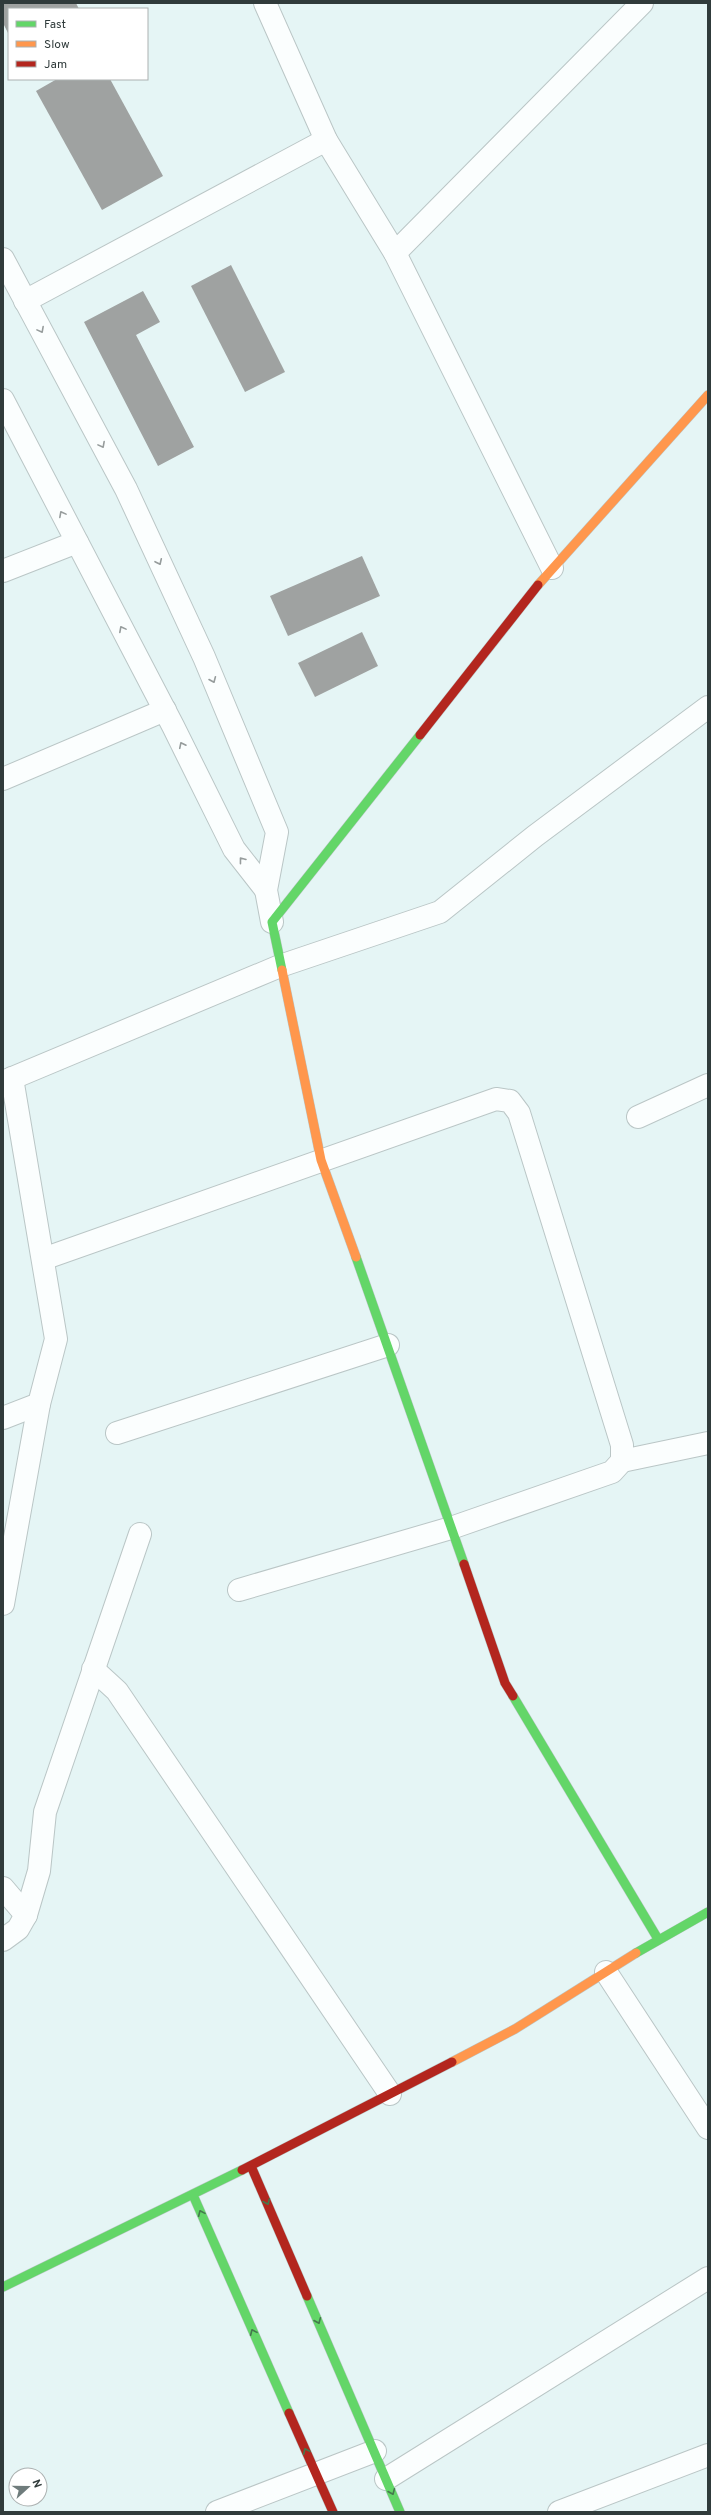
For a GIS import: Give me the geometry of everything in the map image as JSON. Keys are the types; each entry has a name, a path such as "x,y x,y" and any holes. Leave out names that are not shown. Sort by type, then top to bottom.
{"street":[{"path":"265,3 326,140 395,254 552,568"},
{"path":"395,254 642,3"},
{"path":"25,301 326,140"},
{"path":"3,261 126,489 204,657 277,832 266,890 280,966 321,1160 388,1345 505,1683 658,1939"},
{"path":"272,922 552,568 708,396"},
{"path":"3,400 165,710 234,849 266,890"},
{"path":"3,571 77,542"},
{"path":"3,1604 39,1404 56,1340 43,1259 7,1080 280,966 440,912 535,836 708,708"},
{"path":"3,779 165,710"},
{"path":"638,1117 708,1085"},
{"path":"43,1259 496,1099 510,1101 519,1113 622,1445 622,1461"},
{"path":"117,1433 388,1345"},
{"path":"3,1418 39,1404"},
{"path":"239,1590 451,1528 612,1472 622,1461 708,1443"},
{"path":"3,1940 18,1929 26,1915 39,1871 45,1812 140,1534"},
{"path":"93,1669 117,1691 390,2094"},
{"path":"3,1888 26,1915"},
{"path":"3,2288 251,2166 515,2029 658,1939 708,1912"},
{"path":"606,1972 708,2128"},
{"path":"251,2166 400,2512"},
{"path":"192,2195 333,2512"},
{"path":"386,2478 708,2278"},
{"path":"217,2512 375,2451"},
{"path":"559,2512 708,2455"}],"building":[{"path":"3,3 76,3 78,8 8,8 8,33 3,23"},
{"path":"55,80 111,80 163,176 102,210 36,91"},
{"path":"231,265 285,372 245,392 191,286"},
{"path":"143,291 160,322 136,335 194,447 158,466 84,322"},
{"path":"362,556 380,596 288,636 270,596"},
{"path":"362,632 378,666 315,697 298,663"}],"traffic: fast":[{"path":"282,970 272,922 420,735"},
{"path":"356,1257 464,1564"},
{"path":"513,1696 658,1939"},
{"path":"636,1953 708,1912"},
{"path":"3,2287 242,2170"},
{"path":"193,2195 289,2413"},
{"path":"307,2296 400,2512"}],"traffic: slow":[{"path":"538,585 708,395"},
{"path":"282,970 321,1160 356,1257"},
{"path":"452,2062 515,2029 636,1953"}],"traffic: jam":[{"path":"420,735 538,585"},
{"path":"464,1564 505,1683 513,1696"},
{"path":"242,2170 452,2062"},
{"path":"251,2166 307,2296"},
{"path":"289,2413 333,2512"}]}
